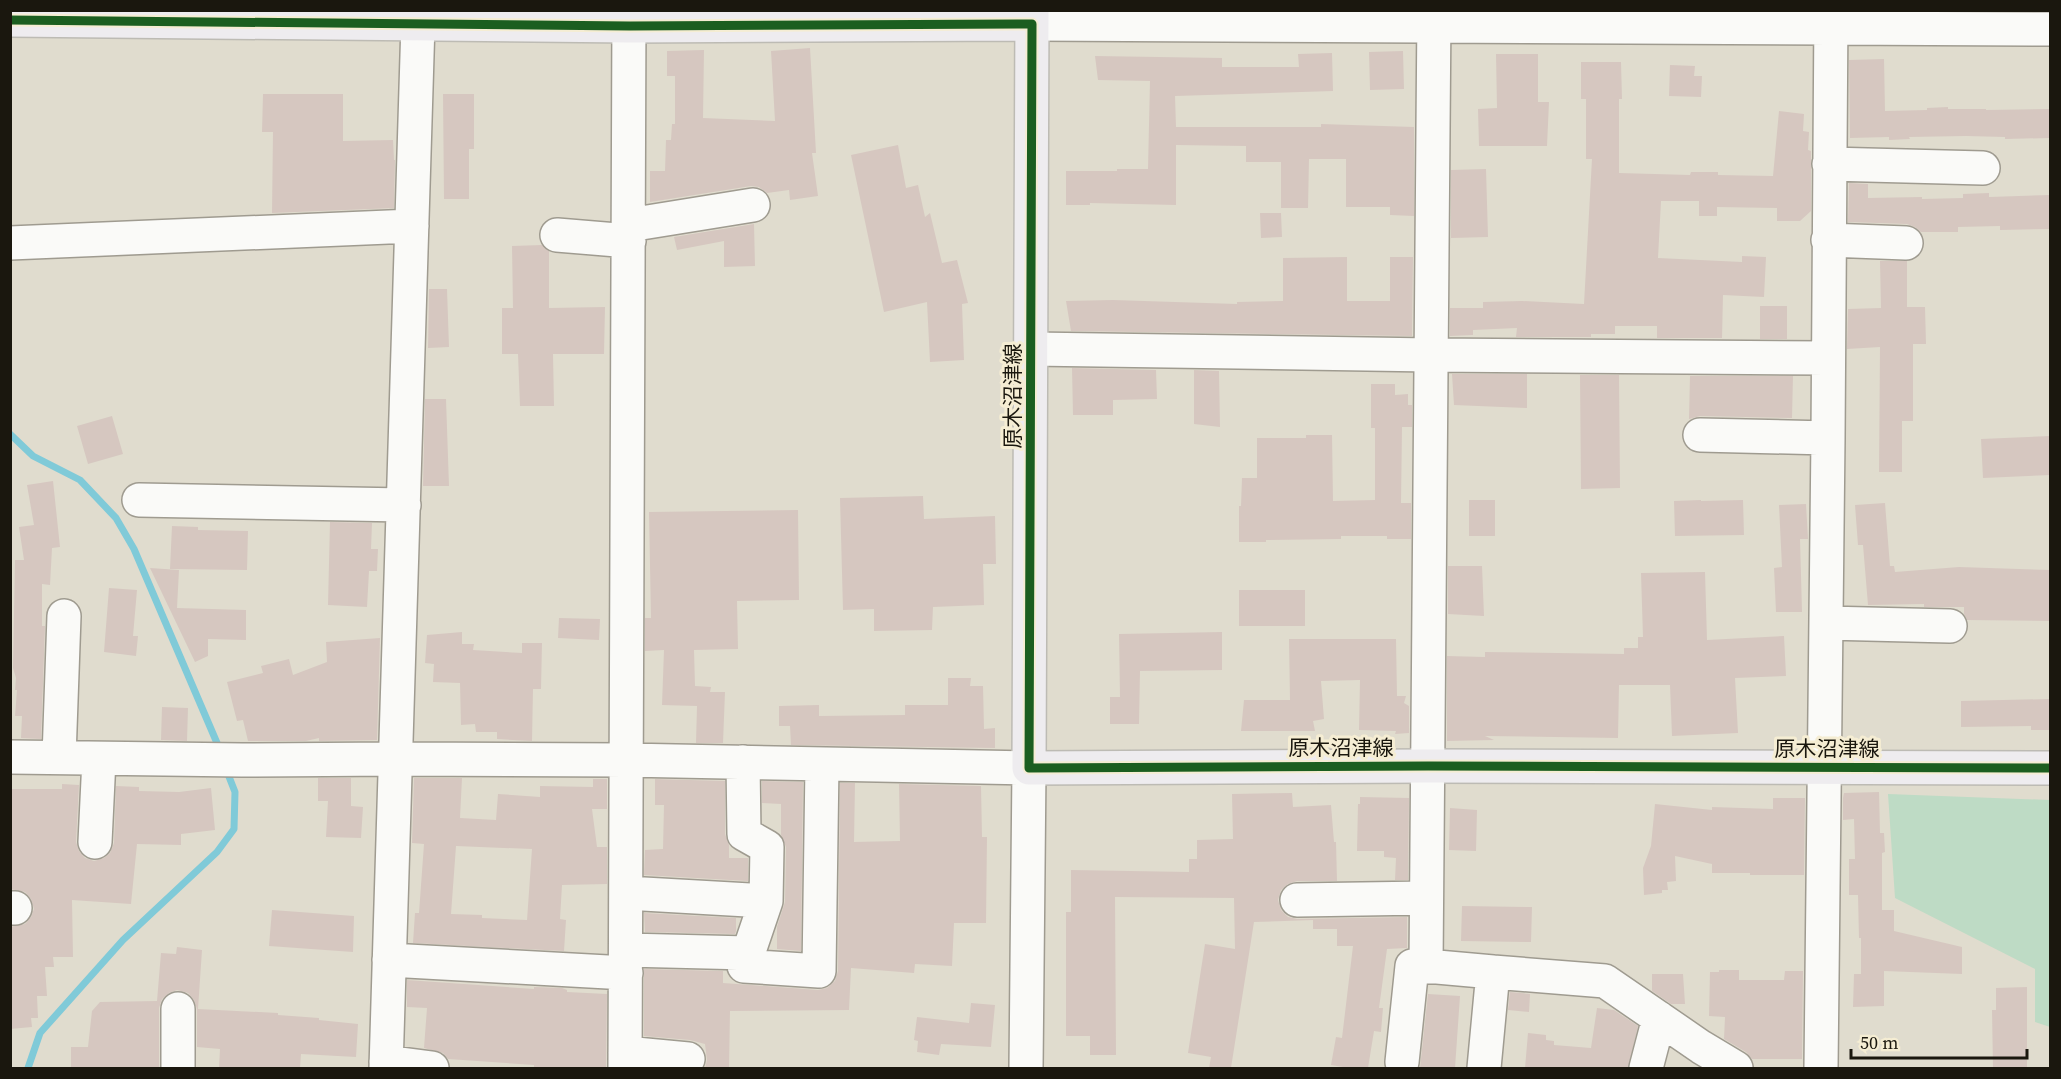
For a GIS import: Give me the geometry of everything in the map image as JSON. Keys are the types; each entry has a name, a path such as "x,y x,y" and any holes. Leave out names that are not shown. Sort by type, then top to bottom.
{"main road":[{"path":"10,20 183,16 418,23 630,18 1032,17"},
{"name":"原木沼津線","path":"1032,17 1029,768 1428,766 2050,768"}],"street":[{"path":"1032,17 1831,19 2050,29"},
{"path":"630,18 625,1061 688,1059"},
{"path":"1432,967 1426,966 1426,898 1434,19"},
{"path":"1821,1068 1831,19"},
{"path":"418,23 386,1065 432,1068"},
{"path":"1829,164 1983,168"},
{"path":"557,235 629,233 753,205"},
{"path":"10,243 412,226"},
{"path":"1828,240 1906,243"},
{"path":"1031,349 1827,358"},
{"path":"1700,435 1828,438"},
{"path":"139,500 404,505"},
{"path":"59,757 64,616"},
{"path":"1826,623 1950,626"},
{"path":"10,757 221,760 626,760 1029,768 1026,1068"},
{"path":"94,842 99,759"},
{"path":"743,762 744,834 767,847 766,901 744,966 819,971 822,764"},
{"path":"626,893 766,901"},
{"path":"1297,900 1426,898"},
{"path":"389,960 626,962 748,953"},
{"path":"1402,1062 1412,966 1605,981 1701,1047 1736,1068"},
{"path":"1484,1068 1493,972"},
{"path":"177,1068 178,1009"},
{"path":"1646,1068 1659,1018"}],"green space":[{"path":"1888,794 2050,800 2050,1027 2035,1022 2035,969 1895,898"}],"building":[{"path":"810,48 816,153 812,153 818,196 790,200 789,190 767,193 759,187 751,186 650,202 650,171 665,171 666,140 671,140 672,124 675,124 675,76 667,76 667,51 704,50 703,118 775,121 771,51"},
{"path":"1403,51 1404,89 1370,90 1369,52"},
{"path":"1332,53 1333,91 1175,96 1176,127 1321,127 1321,124 1414,127 1414,216 1390,215 1390,207 1346,207 1346,159 1309,159 1308,208 1281,208 1281,162 1246,162 1246,146 1176,145 1176,205 1090,203 1090,205 1066,205 1066,171 1148,169 1150,81 1098,80 1095,56 1222,58 1222,67 1299,67 1298,54"},
{"path":"1496,54 1538,54 1538,102 1549,102 1547,146 1479,146 1478,109 1497,108"},
{"path":"1884,59 1885,111 1948,107 1948,109 1986,110 2050,109 2050,138 2005,139 2005,137 1966,136 1909,137 1910,139 1889,140 1889,137 1850,138 1849,60"},
{"path":"1581,62 1621,62 1619,173 1690,175 1691,172 1718,172 1718,175 1773,176 1779,111 1804,114 1803,131 1809,132 1808,150 1811,151 1811,211 1800,221 1777,221 1777,208 1717,207 1717,216 1699,216 1699,201 1661,201 1658,258 1742,262 1742,256 1766,257 1764,297 1723,295 1722,338 1657,338 1657,326 1615,326 1615,334 1591,334 1591,337 1516,337 1517,328 1473,330 1473,335 1450,336 1450,308 1483,308 1483,302 1584,304 1592,159 1586,159 1586,99 1581,99"},
{"path":"1670,65 1695,66 1694,76 1702,76 1701,97 1669,96"},
{"path":"263,94 343,94 343,141 393,140 394,208 272,213 273,132 262,132"},
{"path":"443,94 474,94 474,149 469,149 469,199 444,199"},
{"path":"898,145 906,188 918,185 925,217 930,213 942,263 957,260 968,303 962,304 964,360 930,362 927,302 884,312 851,155"},
{"path":"1486,169 1488,237 1451,238 1451,170"},
{"path":"1849,183 1868,184 1868,198 1963,198 1963,194 1989,193 1989,197 2050,195 2050,229 2000,230 2000,226 1958,227 1958,232 1921,232 1907,224 1848,222"},
{"path":"1260,213 1281,213 1282,237 1261,238"},
{"path":"754,224 755,266 724,267 724,241 677,250 674,237"},
{"path":"542,245 549,251 549,308 605,307 604,354 553,354 554,406 520,406 518,354 502,354 502,308 513,308 512,246"},
{"path":"1347,257 1347,301 1390,301 1390,257 1413,257 1412,336 1071,331 1066,301 1113,300 1237,304 1237,302 1283,301 1283,258"},
{"path":"1880,261 1907,261 1907,307 1925,307 1926,344 1913,344 1913,421 1902,421 1902,472 1879,472 1880,347 1847,349 1848,309 1881,308"},
{"path":"429,289 447,289 449,347 428,348"},
{"path":"1760,306 1787,306 1787,339 1760,339"},
{"path":"1072,368 1156,370 1157,399 1113,400 1113,415 1073,415"},
{"path":"1194,370 1219,371 1220,427 1194,424"},
{"path":"1452,374 1527,374 1527,408 1454,405"},
{"path":"1580,375 1619,375 1620,488 1581,489"},
{"path":"1690,376 1793,376 1792,418 1700,416 1689,419"},
{"path":"1371,384 1395,384 1395,395 1408,394 1408,405 1412,405 1412,427 1402,427 1401,503 1411,503 1411,539 1387,539 1387,536 1341,536 1341,539 1239,542 1242,478 1257,478 1257,438 1306,438 1306,435 1332,435 1333,501 1375,500 1375,428 1371,428"},
{"path":"425,399 446,399 449,486 423,486"},
{"path":"112,416 123,454 88,464 77,426"},
{"path":"2050,436 2050,475 1983,478 1981,439"},
{"path":"53,481 60,547 52,548 50,585 42,584 42,626 45,626 41,739 21,738 22,716 15,716 17,690 15,690 16,678 13,668 15,560 24,560 19,527 34,525 27,485"},
{"path":"923,496 924,519 995,516 996,564 983,564 984,605 933,607 932,630 874,631 874,609 843,610 840,498"},
{"path":"1469,500 1495,500 1495,536 1469,536"},
{"path":"1743,500 1744,535 1675,536 1674,501"},
{"path":"1885,503 1890,566 1894,566 1895,572 1959,567 2050,570 2050,621 1967,620 1964,607 1924,607 1924,604 1868,605 1863,545 1858,545 1855,505"},
{"path":"1806,504 1808,539 1800,539 1802,612 1776,612 1774,568 1782,567 1779,505"},
{"path":"798,510 799,600 737,601 738,649 694,650 695,686 711,687 710,692 725,692 723,743 696,743 697,706 662,705 664,650 645,651 645,618 651,618 649,512"},
{"path":"330,522 372,523 371,549 378,549 377,571 369,571 367,607 328,605"},
{"path":"172,526 198,527 198,530 248,531 247,570 170,569"},
{"path":"1448,566 1482,566 1484,616 1448,614"},
{"path":"150,568 179,570 177,608 246,610 246,640 208,639 208,656 195,662"},
{"path":"1705,572 1707,640 1784,636 1786,676 1735,678 1738,733 1672,736 1670,685 1619,685 1618,738 1485,736 1494,740 1447,741 1447,656 1485,657 1485,652 1624,654 1624,648 1638,648 1638,637 1643,637 1641,573"},
{"path":"109,588 137,590 133,636 138,636 136,656 104,652"},
{"path":"1239,590 1305,590 1305,626 1239,626"},
{"path":"559,618 600,619 599,640 558,638"},
{"path":"462,632 462,644 474,644 473,650 522,653 522,643 542,643 541,689 533,689 532,741 497,739 497,732 476,732 475,724 461,725 460,683 433,682 434,664 425,663 427,635"},
{"path":"1222,632 1222,670 1140,671 1139,724 1110,724 1110,697 1120,697 1119,634"},
{"path":"380,638 377,740 319,741 319,738 306,741 248,741 243,720 237,721 227,682 263,673 261,666 289,659 293,675 327,662 326,642"},
{"path":"1289,639 1396,639 1397,696 1406,696 1404,703 1409,706 1409,733 1395,734 1396,731 1359,730 1360,680 1321,681 1324,719 1313,721 1315,731 1241,731 1244,700 1290,700"},
{"path":"948,678 971,678 970,686 983,686 984,729 995,728 995,748 791,745 790,726 779,726 779,706 819,705 819,716 905,715 905,705 948,705"},
{"path":"2050,699 2050,730 2031,730 2031,726 1961,727 1961,701"},
{"path":"162,707 188,708 187,741 161,740"},
{"path":"318,778 351,778 351,806 363,807 361,838 326,837 328,801 318,801"},
{"path":"414,778 462,778 460,818 496,820 498,794 540,797 540,786 593,787 593,779 607,779 607,809 592,809 597,847 607,847 607,884 562,885 560,919 566,920 564,951 413,943 415,913 419,913 424,844 412,843","holes":["456,846 532,849 527,920 451,914"]},
{"path":"655,779 725,781 725,834 729,845 729,858 748,858 748,881 644,875 645,850 663,849 664,805 655,805"},
{"path":"762,781 803,782 801,951 777,949 777,927 785,902 786,847 781,835 781,804 762,803"},
{"path":"840,783 855,783 854,842 900,841 899,784 981,786 982,837 987,837 986,923 954,923 952,966 915,964 914,973 851,968 849,1010 730,1011 729,1068 705,1068 707,1060 705,1044 690,1040 644,1036 644,969 723,971 723,983 818,990 827,988 835,981 838,971"},
{"path":"62,784 79,785 76,842 85,858 94,861 110,853 114,843 116,786 139,787 139,791 179,792 211,788 215,830 181,834 181,845 137,844 131,904 72,900 73,957 53,957 54,967 45,967 47,996 37,996 38,1018 31,1018 32,1027 10,1029 10,927 25,924 34,909 31,899 25,892 10,889 10,789 62,789"},
{"path":"1879,792 1880,833 1884,833 1885,852 1882,853 1882,910 1894,910 1894,931 1962,947 1962,974 1884,971 1884,1006 1853,1007 1854,974 1861,974 1861,938 1859,938 1858,895 1849,895 1849,859 1855,859 1854,819 1843,820 1843,798 1844,793"},
{"path":"1292,793 1293,807 1331,805 1334,842 1336,842 1337,881 1297,881 1288,884 1281,890 1278,900 1281,910 1288,917 1297,919 1407,917 1407,948 1387,949 1379,1008 1383,1008 1381,1032 1374,1031 1368,1068 1331,1065 1336,1037 1342,1038 1353,946 1337,946 1337,929 1313,929 1313,920 1254,922 1231,1068 1209,1068 1211,1057 1188,1053 1205,944 1235,949 1234,898 1115,897 1116,1055 1090,1055 1090,1036 1066,1036 1066,912 1071,912 1071,870 1189,872 1189,859 1197,859 1197,840 1233,839 1232,794"},
{"path":"1360,797 1409,798 1408,880 1395,880 1396,858 1384,857 1384,851 1357,851"},
{"path":"1773,798 1805,798 1804,875 1712,873 1712,864 1675,856 1676,881 1667,882 1668,890 1662,890 1662,893 1644,895 1643,868 1651,846 1655,804 1712,810 1712,807 1773,809"},
{"path":"1450,808 1477,810 1476,851 1449,850"},
{"path":"1462,906 1532,907 1531,942 1461,941"},
{"path":"272,910 354,916 353,952 269,946"},
{"path":"644,913 736,918 736,931 735,934 645,932"},
{"path":"177,947 202,950 198,1009 278,1013 278,1015 358,1024 356,1057 301,1054 300,1068 219,1068 220,1049 197,1047 197,1009 194,1000 188,993 177,990 162,999 159,1008 159,1068 71,1068 71,1047 88,1047 92,1011 100,1002 157,1001 161,953 176,954"},
{"path":"1719,970 1739,970 1739,980 1784,980 1785,971 1803,971 1802,1059 1752,1059 1746,1052 1724,1039 1725,1017 1709,1016 1710,972 1719,972"},
{"path":"1652,974 1683,974 1685,1004 1671,1004 1652,991"},
{"path":"407,980 534,989 534,987 562,988 567,992 607,994 606,1068 534,1068 534,1065 448,1059 443,1053 424,1048 427,1008 407,1007"},
{"path":"2027,987 2027,1068 1993,1068 1992,1010 1996,1010 1996,988"},
{"path":"1510,992 1530,994 1529,1012 1508,1010"},
{"path":"1428,994 1460,996 1455,1068 1420,1068"},
{"path":"971,1003 995,1005 991,1047 941,1044 939,1055 917,1052 918,1041 914,1040 917,1017 969,1023"},
{"path":"1597,1008 1614,1010 1638,1026 1628,1068 1525,1068 1528,1033 1546,1035 1546,1040 1554,1041 1554,1045 1591,1048"}],"waterway":[{"path":"10,434 33,456 80,480 116,518 134,549 220,750"},
{"path":"28,1068 40,1033 123,940 217,852 234,829 235,792 226,769"}],"cycle path":[{"path":"10,20 630,26 1032,24 1029,768 1428,766 2050,768"}]}
